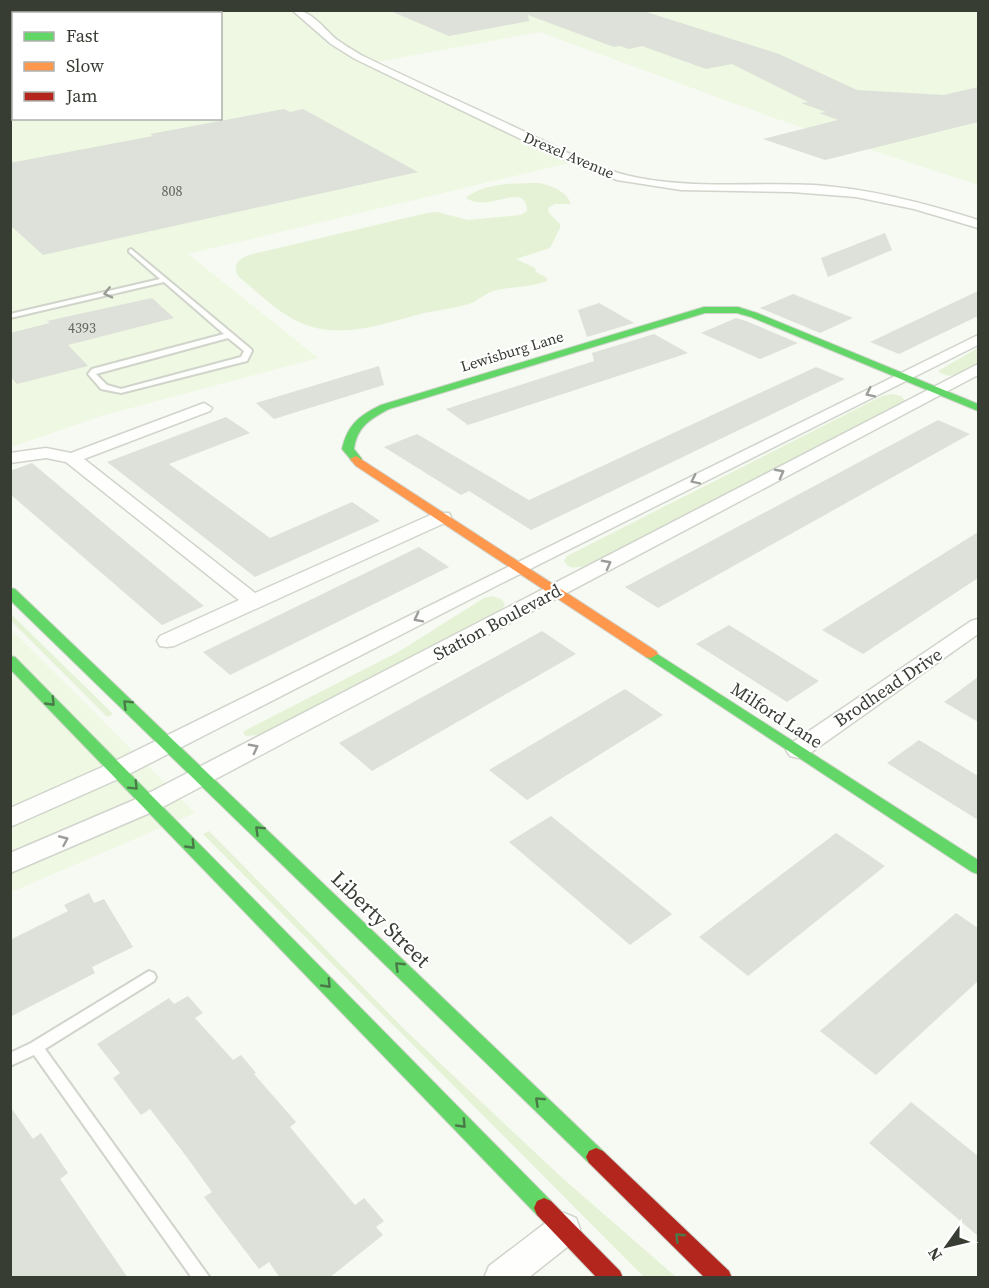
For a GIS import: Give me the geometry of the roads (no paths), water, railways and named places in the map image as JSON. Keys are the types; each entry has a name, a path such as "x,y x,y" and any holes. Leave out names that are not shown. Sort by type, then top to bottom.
{"street":[{"name":"Drexel Avenue","path":"296,10 312,20 334,42 358,57 579,162 618,177 664,186 782,187 840,191 906,202 978,224"},
{"name":"Lewisburg Lane","path":"518,567 360,464 348,449 349,432 363,418 394,404 704,310 738,310 754,315 937,390"},
{"name":"Station Boulevard","path":"10,818 170,744 518,567 978,339"},
{"name":"Station Boulevard","path":"10,864 150,803 978,369"},
{"path":"937,390 978,408"},
{"path":"72,458 204,408"},
{"path":"10,458 45,453 72,458 253,601"},
{"path":"167,640 442,517"},
{"name":"Milford Lane","path":"518,567 978,868"},
{"name":"Liberty Street","path":"10,592 721,1278"},
{"name":"Brodhead Drive","path":"798,750 978,625"},
{"path":"10,660 612,1278"},
{"path":"501,1278 564,1228"}],"lane":[{"path":"131,251 248,351 244,359 121,391 104,387 92,374 95,371 229,335"},
{"path":"10,316 165,280"},
{"path":"10,1060 36,1047 149,976"},
{"path":"36,1047 202,1278"}]}
